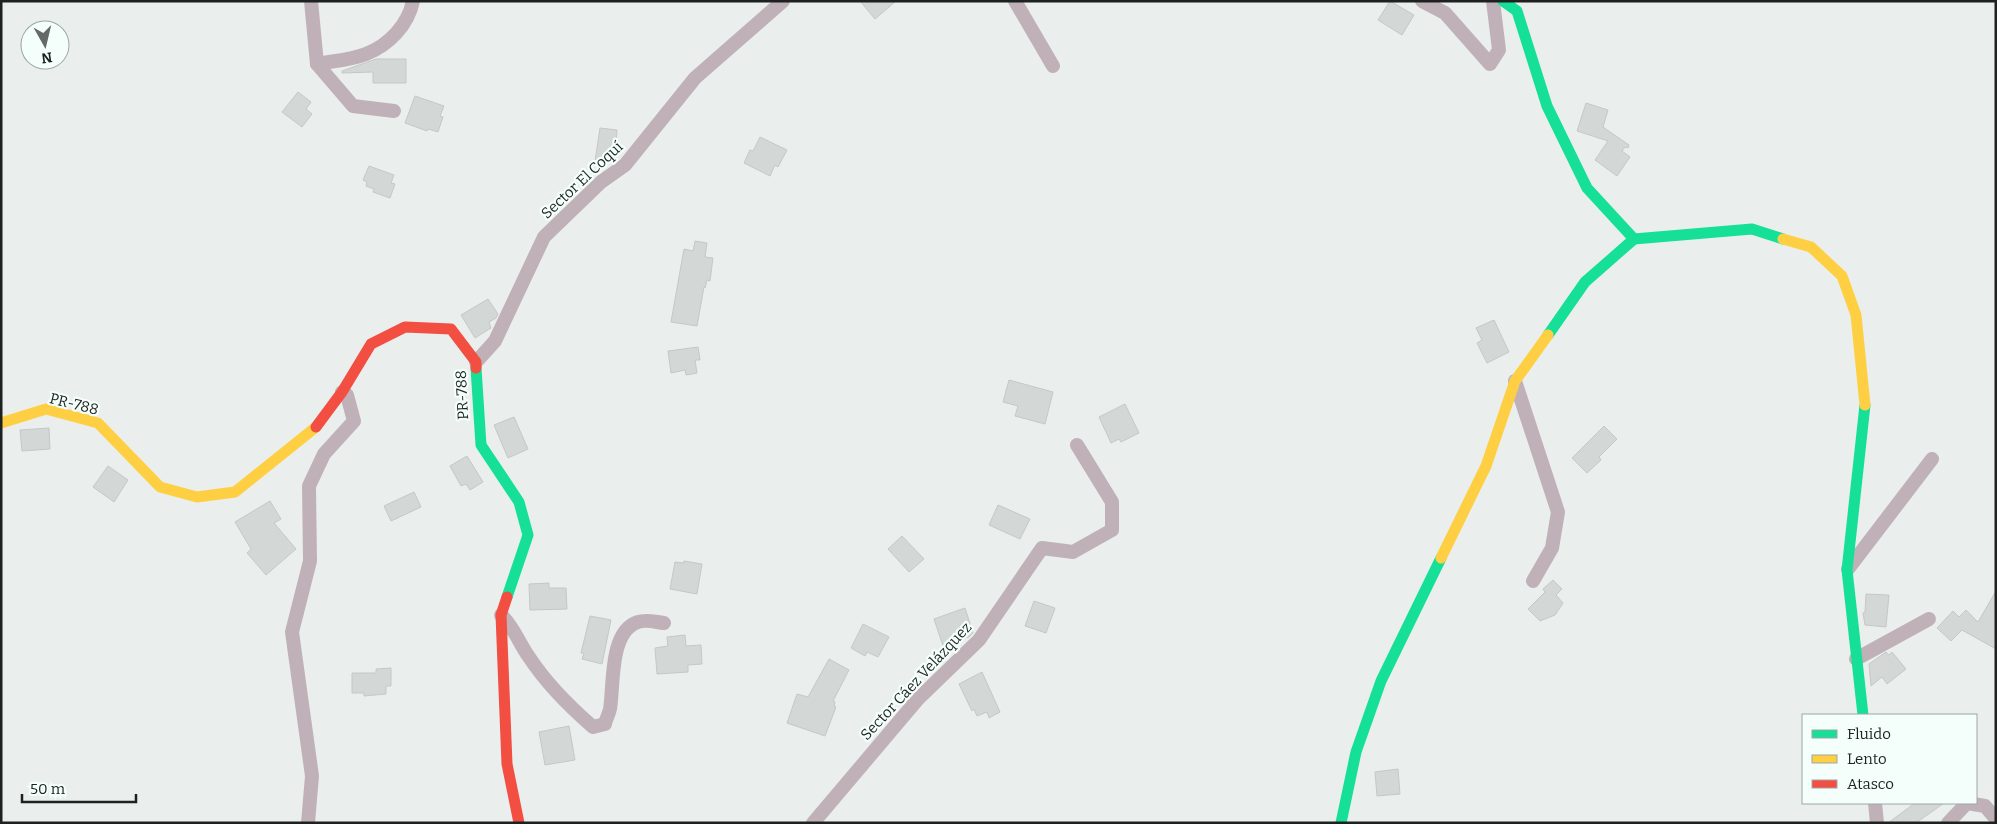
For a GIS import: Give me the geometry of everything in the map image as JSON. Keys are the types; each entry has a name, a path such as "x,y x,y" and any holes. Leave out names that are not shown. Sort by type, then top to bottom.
{"street":[{"path":"310,1 317,64 353,106 394,112"},
{"path":"317,64 366,54 395,36 410,12 413,1"},
{"name":"Sector El Coquí","path":"476,362 494,341 544,237 601,182 625,165 695,78 783,1"},
{"path":"1015,1 1053,66"},
{"path":"1422,1 1445,13 1490,64 1499,50 1493,1"},
{"path":"1502,1 1516,11 1547,106 1587,188 1634,239"},
{"path":"1341,823 1356,752 1381,681 1486,466 1515,380 1585,282 1634,239 1752,229 1811,247 1842,276 1856,315 1865,409 1848,570 1856,659 1864,714"},
{"name":"PR-788","path":"1,423 46,408 98,422 160,487 197,497 235,492 314,430 342,392 371,344 405,328 451,329 476,362 481,445 519,502 528,535 501,615 506,764 519,823"},
{"path":"1515,380 1558,512 1552,548 1533,581"},
{"path":"308,823 312,776 292,632 310,561 309,486 324,454 354,421 347,395 342,392"},
{"name":"Sector Cáez Velázquez","path":"813,823 918,699 979,640 1042,548 1073,552 1112,530 1112,502 1076,445"},
{"path":"1848,570 1932,459"},
{"path":"501,615 509,623 529,658 554,688 593,727 605,724 610,710 614,663 624,631 637,622 649,620 664,623"},
{"path":"1856,659 1929,619"},
{"path":"1875,804 1877,823"},
{"path":"1948,823 1966,804"},
{"path":"1973,804 1984,806 1996,819"}],"building":[{"path":"860,1 896,1 875,19"},
{"path":"1390,1 1414,15 1402,35 1378,20"},
{"path":"376,59 406,59 406,83 373,83 373,72 342,73 342,71"},
{"path":"298,92 311,102 306,109 312,114 302,127 282,112"},
{"path":"415,96 444,106 440,116 443,117 438,132 428,129 427,131 405,123"},
{"path":"1586,103 1608,110 1603,127 1629,145 1628,148 1625,147 1622,151 1630,157 1617,176 1595,160 1608,141 1577,131"},
{"path":"600,128 617,130 615,161 612,163 595,161"},
{"path":"760,137 787,150 778,167 775,165 770,176 744,163 750,150 753,151"},
{"path":"369,166 394,175 391,183 395,184 390,198 373,192 374,189 366,186 367,182 363,180"},
{"path":"695,241 707,243 705,257 713,258 710,281 707,280 704,287 697,326 671,322 684,249 693,251"},
{"path":"488,299 498,314 496,318 489,322 491,328 475,338 461,315"},
{"path":"1494,320 1509,352 1487,363 1477,343 1482,340 1476,328"},
{"path":"698,347 700,360 695,360 697,373 686,375 685,370 671,373 668,351"},
{"path":"1009,380 1053,392 1045,424 1015,416 1018,406 1003,402"},
{"path":"1125,404 1139,433 1121,442 1119,439 1111,443 1099,417"},
{"path":"514,417 528,449 508,458 494,425"},
{"path":"1604,426 1617,439 1599,457 1601,460 1587,473 1572,458"},
{"path":"49,428 50,449 22,451 20,430"},
{"path":"467,456 483,482 470,490 466,484 461,486 450,466"},
{"path":"108,466 128,480 114,502 93,487"},
{"path":"414,492 421,507 391,521 384,506"},
{"path":"270,501 281,519 274,523 296,549 266,575 247,553 251,549 235,522"},
{"path":"998,505 1030,519 1020,539 989,525"},
{"path":"902,536 924,559 909,572 888,549"},
{"path":"684,561 702,564 697,594 670,589 675,562 684,563"},
{"path":"1553,580 1562,589 1556,595 1563,603 1555,615 1540,621 1528,609 1545,592 1543,589"},
{"path":"549,583 549,588 566,588 567,609 530,610 529,584"},
{"path":"1996,591 1996,649 1962,630 1951,641 1937,628 1953,611 1959,617 1966,610 1978,622"},
{"path":"1866,594 1889,595 1886,627 1865,625 1863,613 1865,612"},
{"path":"1034,601 1055,608 1046,633 1025,626"},
{"path":"965,608 973,633 969,637 943,646 934,619"},
{"path":"590,616 611,620 602,664 582,659 584,653 581,653"},
{"path":"863,624 889,637 878,657 867,652 865,656 851,648"},
{"path":"685,635 686,646 701,645 702,664 688,665 688,672 657,674 655,648 668,646 667,637"},
{"path":"1886,652 1889,655 1892,652 1906,669 1887,684 1882,677 1871,686 1869,664"},
{"path":"829,659 849,670 833,701 836,707 825,736 787,723 797,694 808,697"},
{"path":"391,668 391,686 386,686 386,694 364,696 364,693 352,693 352,673 376,673 376,669"},
{"path":"982,672 1000,712 989,718 987,712 977,716 974,709 972,711 959,684"},
{"path":"569,726 575,760 545,765 539,732"},
{"path":"1398,769 1400,794 1377,796 1375,772"},
{"path":"1914,804 1943,804 1916,823 1888,823"}],"traffic: fast":[{"path":"1503,1 1517,11 1547,106 1587,188 1634,239 1752,229 1783,239"},
{"path":"1548,335 1585,282 1634,239"},
{"path":"476,368 481,445 519,502 528,535 507,597"},
{"path":"1863,714 1847,570 1865,405"},
{"path":"1341,823 1356,752 1381,681 1441,558"}],"traffic: slow":[{"path":"1783,239 1811,247 1842,276 1856,315 1865,405"},
{"path":"1441,558 1486,466 1515,381 1548,335"},
{"path":"1,423 46,409 98,423 160,487 197,497 235,492 316,427"}],"traffic: jam":[{"path":"316,427 342,392 371,344 405,327 451,329 476,362 476,368"},
{"path":"507,597 501,615 507,764 519,823"}]}
